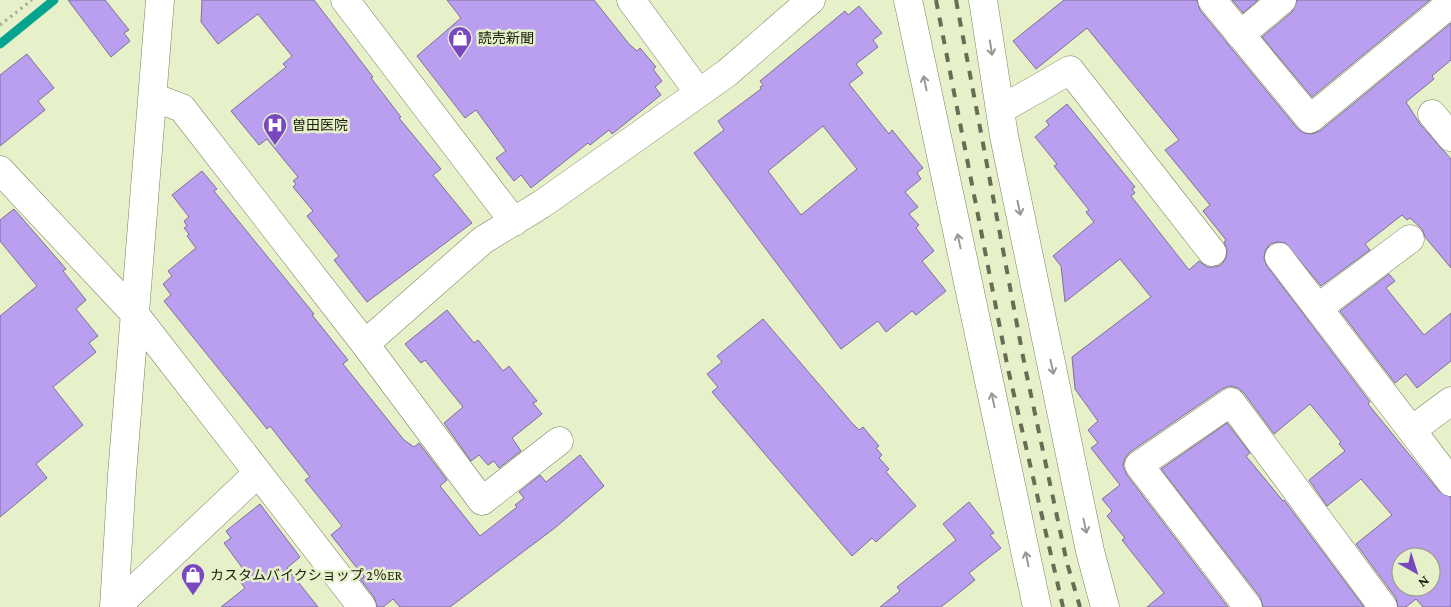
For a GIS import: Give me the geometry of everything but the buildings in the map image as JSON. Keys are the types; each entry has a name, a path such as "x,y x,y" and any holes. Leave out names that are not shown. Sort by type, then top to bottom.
{"street":[{"path":"115,607 134,313 160,0"},
{"path":"345,0 514,222"},
{"path":"630,0 699,94"},
{"path":"364,344 483,240 514,222 699,94 727,73 811,0"},
{"path":"908,0 1037,607"},
{"path":"983,0 1000,110 1090,551 1105,607"},
{"path":"1212,0 1310,119 1451,2"},
{"path":"1240,35 1282,0"},
{"path":"1000,110 1070,70 1212,252"},
{"path":"153,97 182,108 482,501 559,441"},
{"path":"1432,114 1451,137"},
{"path":"0,170 134,313 362,607"},
{"path":"1318,308 1410,239"},
{"path":"1279,257 1451,482"},
{"path":"1412,430 1451,401"},
{"path":"1248,607 1139,465 1231,402 1383,607"},
{"path":"115,607 258,473"}],"path":[{"path":"0,25 32,0"}],"waterway":[{"path":"0,44 54,0"}],"railway":[{"path":"936,0 1008,369 1063,607"},
{"path":"956,0 1025,367 1067,563 1080,607"}],"place":[{"name":"読売新聞","path":"460,59"},
{"name":"曽田医院","path":"275,146"},
{"name":"カスタムバイクショップ 2％ER","path":"193,596"}]}
